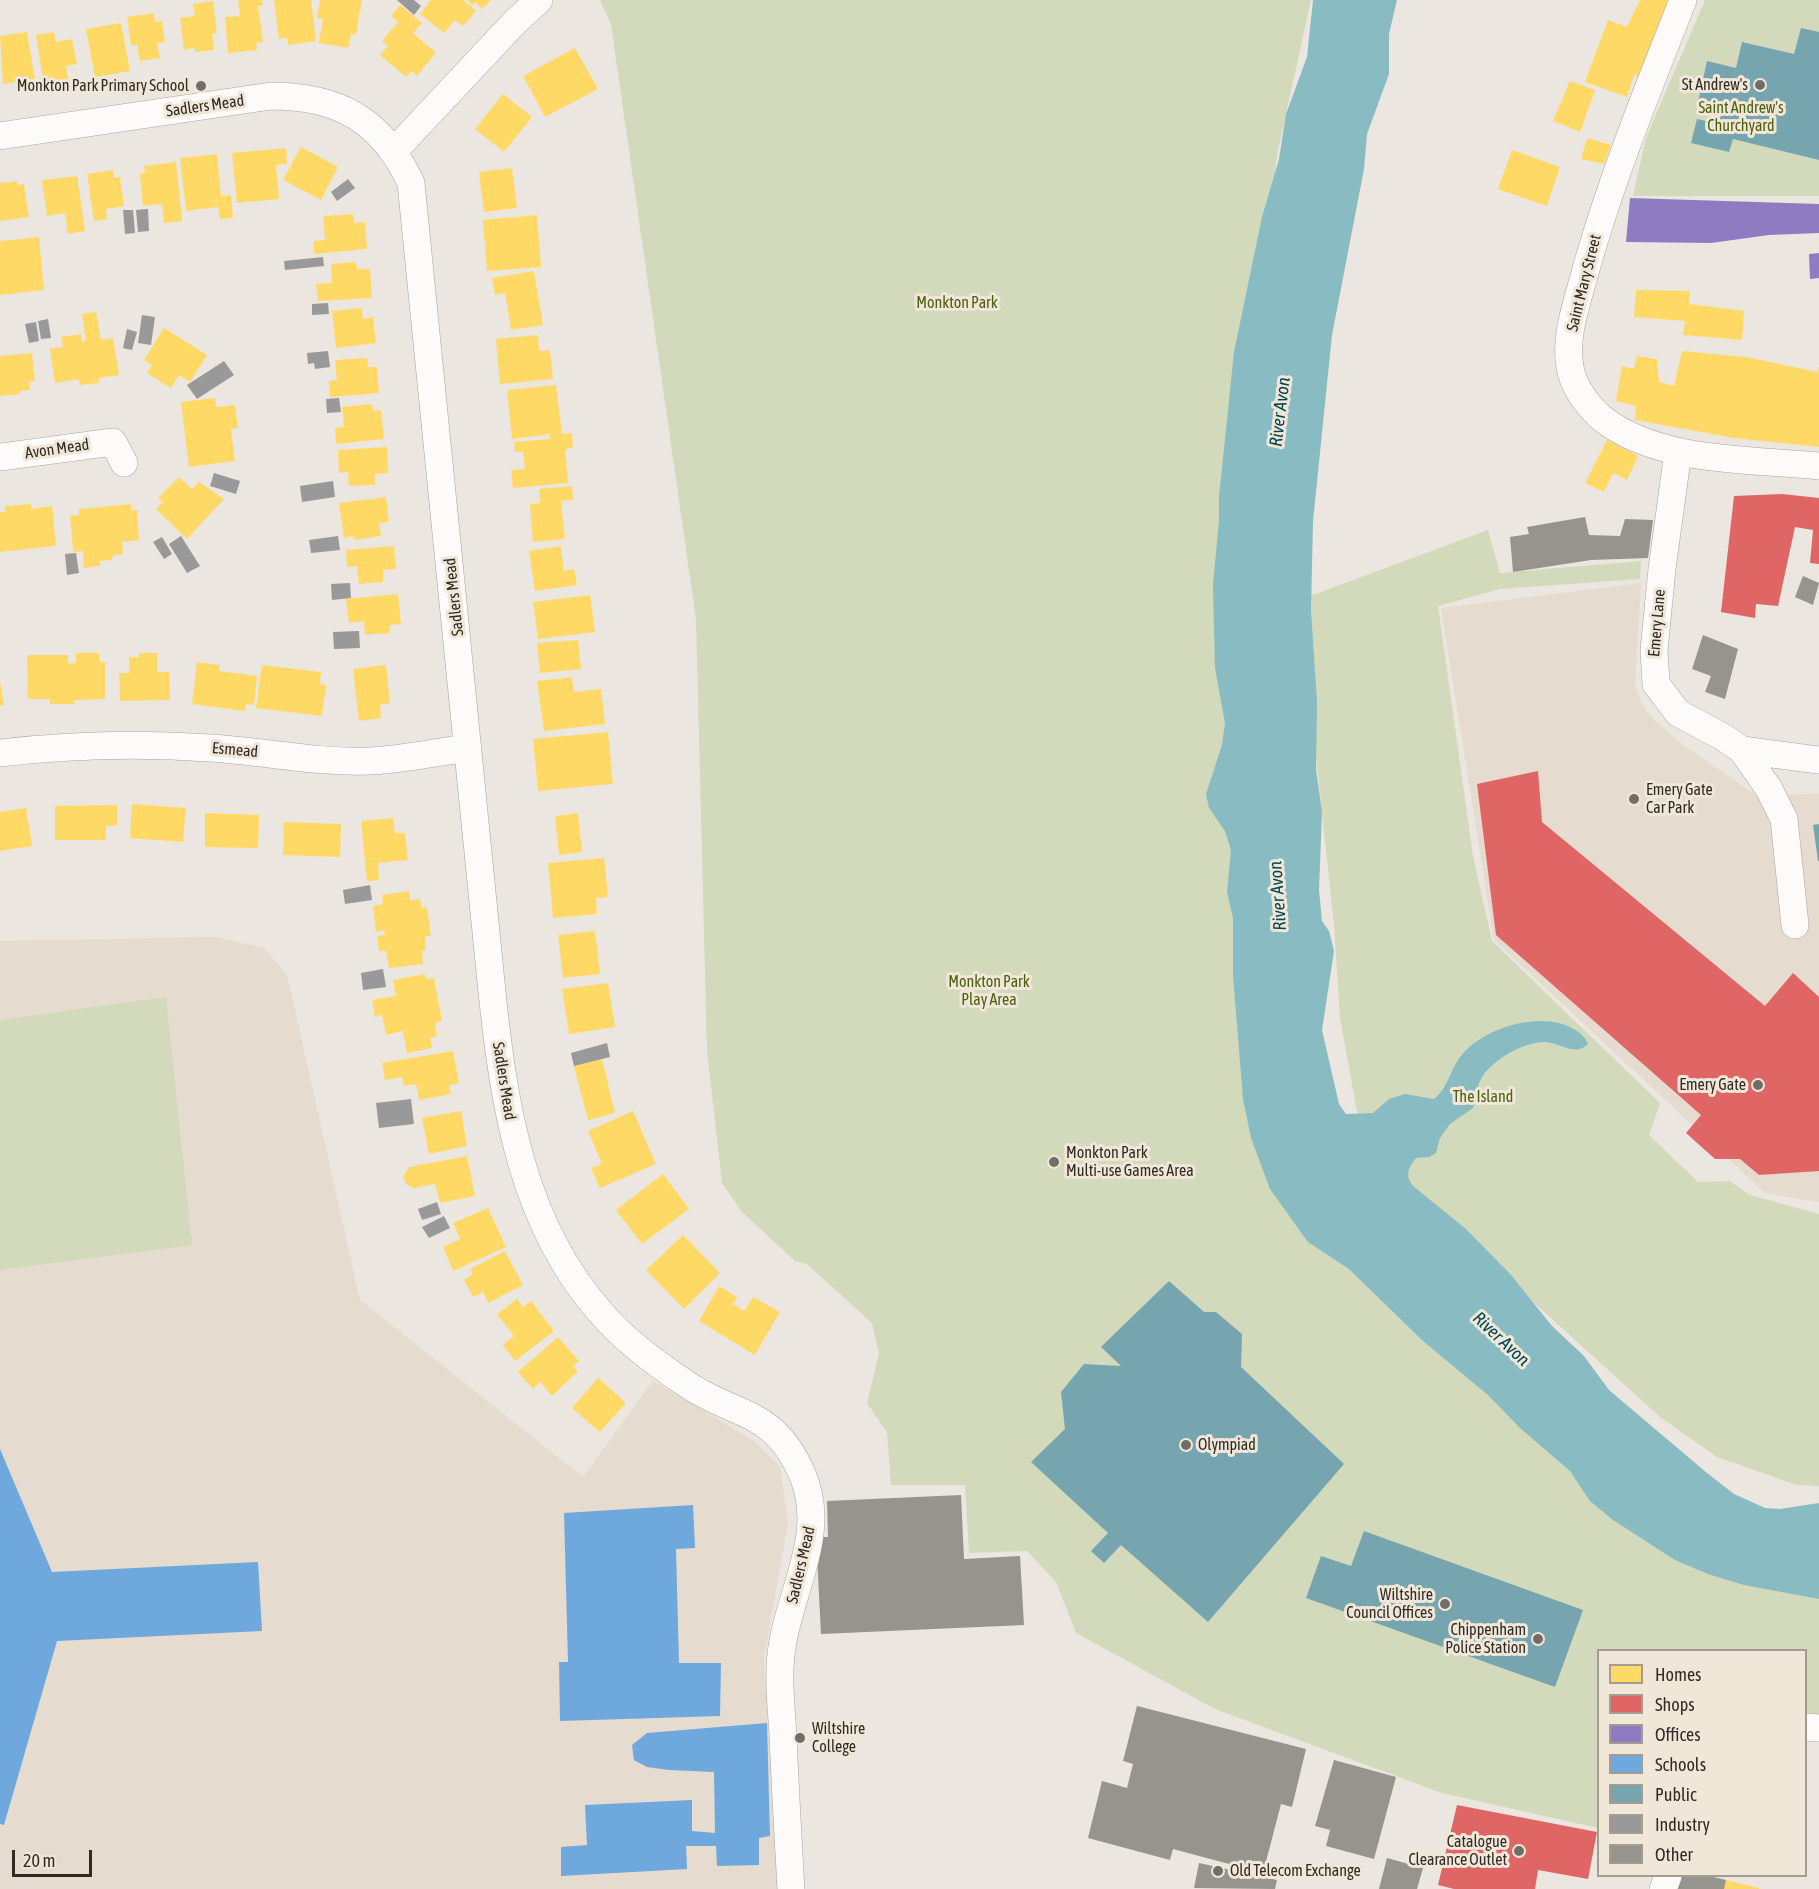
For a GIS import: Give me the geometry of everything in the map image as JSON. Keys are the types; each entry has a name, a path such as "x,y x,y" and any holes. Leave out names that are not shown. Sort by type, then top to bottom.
{"street":[{"path":"394,151 520,16 539,0"},
{"name":"Saint Mary Street","path":"1683,0 1611,182 1569,336 1570,367 1577,387 1588,403 1603,419 1626,434 1678,452 1819,466"},
{"name":"Sadlers Mead","path":"0,136 271,96 296,96 322,100 344,108 362,119 394,151 411,183 415,200 504,1094 516,1148 539,1213 568,1268 604,1317 633,1344 686,1384 740,1409 769,1427 796,1461 809,1495 811,1536 788,1620 780,1662 791,1889"},
{"name":"Avon Mead","path":"0,457 118,441"},
{"name":"Emery Lane","path":"1678,452 1662,569 1653,673 1662,695 1678,713 1742,750 1769,789 1784,819 1795,925"},
{"name":"Esmead","path":"0,753 90,746 157,745 220,748 308,759 370,761 468,748"},
{"name":"Emery Lane","path":"1742,750 1819,760"}],"shaded area":[{"path":"1641,583 1635,685 1643,706 1655,721 1683,745 1756,795 1819,794 1819,1202 1765,1193 1494,940 1441,608"},
{"path":"215,937 264,948 287,975 360,1300 583,1477 653,1381 754,1441 780,1467 788,1524 764,1656 779,1889 0,1889 0,941"}],"green space":[{"name":"Monkton Park","path":"600,0 1311,0 1277,155 1226,631 1252,1127 1819,1590 1819,1714 1807,1716 1807,1649 1597,1649 1597,1828 1442,1793 1215,1709 1076,1633 1056,1582 1027,1551 969,1553 965,1485 891,1485 887,1432 867,1403 879,1354 872,1323 807,1264 795,1261 742,1212 722,1183 707,1051 696,619 611,24"},
{"name":"Saint Andrew's Churchyard","path":"1705,0 1819,0 1819,196 1633,196 1646,138"},
{"name":"The Island","path":"1488,530 1500,573 1641,561 1640,579 1500,589 1438,606 1473,856 1492,941 1660,1103 1649,1135 1698,1182 1730,1181 1750,1195 1819,1214 1819,1486 1797,1485 1717,1457 1660,1417 1388,1170 1357,1111 1340,1018 1334,926 1307,672 1310,596"},
{"path":"166,997 192,1245 0,1270 0,1020"}],"water":[{"name":"River Avon","path":"1313,0 1397,0 1389,34 1389,74 1367,134 1364,169 1332,335 1313,521 1311,610 1317,702 1316,769 1322,812 1319,890 1322,921 1329,931 1334,951 1322,1030 1339,1104 1346,1114 1373,1113 1389,1099 1405,1094 1434,1099 1466,1050 1490,1033 1518,1024 1532,1021 1559,1023 1583,1036 1588,1044 1583,1048 1573,1049 1545,1042 1536,1043 1519,1048 1501,1058 1482,1077 1473,1108 1450,1124 1440,1138 1436,1153 1429,1157 1416,1158 1409,1168 1409,1178 1413,1186 1466,1229 1511,1275 1552,1326 1584,1356 1609,1390 1707,1473 1734,1494 1765,1508 1780,1509 1819,1503 1819,1599 1744,1585 1708,1574 1675,1560 1613,1520 1590,1501 1570,1471 1520,1428 1488,1395 1423,1341 1349,1269 1308,1242 1270,1189 1251,1138 1243,1099 1233,976 1233,918 1227,892 1231,850 1225,831 1209,808 1206,794 1222,745 1225,723 1215,668 1213,585 1219,497 1234,352 1262,217 1279,159 1286,114 1307,57"}],"building: Homes":[{"path":"238,0 262,0 263,5 258,6 263,42 256,43 257,50 228,53 225,17 240,16"},
{"path":"274,0 311,0 316,41 288,45 287,38 279,39"},
{"path":"320,0 362,0 356,35 351,34 348,48 319,43 323,19 317,18"},
{"path":"431,0 463,0 476,11 463,26 455,20 444,33 420,14"},
{"path":"467,0 491,0 482,9 475,2 472,5"},
{"path":"1640,0 1673,0 1640,77 1634,75 1627,97 1585,82 1608,20 1627,27"},
{"path":"213,1 217,33 212,34 214,50 195,52 195,48 184,50 180,18 195,16 193,4"},
{"path":"400,5 422,23 413,33 436,53 417,76 412,71 406,77 380,55 388,46 382,41 398,22 391,16"},
{"path":"154,13 155,22 162,21 165,42 157,43 160,58 140,61 137,45 131,45 127,17"},
{"path":"121,23 130,71 95,77 86,29"},
{"path":"27,32 35,79 3,84 0,36"},
{"path":"54,32 56,42 72,39 77,64 66,66 69,82 44,86 36,35"},
{"path":"575,48 598,89 545,117 523,76"},
{"path":"1570,81 1595,90 1580,132 1553,121"},
{"path":"503,94 532,117 504,152 475,129"},
{"path":"1587,138 1611,145 1604,164 1581,159"},
{"path":"301,147 338,167 321,200 283,180"},
{"path":"286,148 287,164 276,165 279,199 237,203 232,153"},
{"path":"1512,150 1560,167 1547,206 1498,189"},
{"path":"217,154 221,196 231,195 233,218 220,219 218,207 186,211 180,158"},
{"path":"176,162 182,221 164,223 162,204 143,206 140,173 145,173 144,166"},
{"path":"512,168 517,208 484,212 479,172"},
{"path":"113,170 114,178 120,177 124,206 106,209 107,219 94,221 87,174"},
{"path":"77,176 85,231 68,234 65,213 47,216 42,180"},
{"path":"17,181 17,185 24,184 29,217 0,221 0,183"},
{"path":"353,214 354,223 365,222 367,249 314,254 313,241 325,240 323,216"},
{"path":"537,215 541,267 487,271 483,220"},
{"path":"39,237 44,290 0,295 0,241"},
{"path":"355,262 358,269 370,269 372,298 318,301 316,284 332,283 331,264"},
{"path":"534,271 543,325 511,330 505,293 495,295 492,278"},
{"path":"1636,290 1690,291 1689,304 1744,311 1742,340 1683,335 1685,321 1634,317"},
{"path":"362,308 363,319 373,317 376,343 336,348 332,311"},
{"path":"96,312 101,340 113,338 119,375 99,378 99,383 80,385 79,379 55,383 50,349 63,347 61,337 81,334 82,342 86,341 82,314"},
{"path":"164,328 207,355 190,382 179,375 171,388 147,373 152,365 144,360"},
{"path":"538,335 539,351 550,350 553,379 500,384 496,339"},
{"path":"1682,351 1746,357 1817,372 1819,366 1819,447 1734,438 1635,420 1636,406 1616,401 1622,366 1634,369 1637,356 1657,359 1659,382 1674,386"},
{"path":"32,353 35,381 29,381 30,390 19,391 20,394 0,396 0,356"},
{"path":"367,358 368,367 377,367 379,393 330,397 329,381 337,380 335,360"},
{"path":"556,385 562,434 572,433 573,448 565,449 568,483 513,488 511,470 525,469 523,452 515,452 514,442 550,439 550,434 512,439 507,390"},
{"path":"215,398 216,407 235,405 238,428 231,429 235,461 189,467 181,402"},
{"path":"372,404 373,411 381,410 384,439 336,444 335,428 344,427 342,407"},
{"path":"1607,440 1638,456 1627,480 1613,473 1604,492 1585,483"},
{"path":"387,447 388,473 375,474 375,485 349,486 348,472 339,473 338,450"},
{"path":"179,477 192,489 199,482 224,499 187,539 156,509 163,502 158,498"},
{"path":"572,486 573,500 561,501 565,539 533,542 530,504 540,503 539,489"},
{"path":"386,497 389,522 379,523 381,536 354,540 353,536 344,538 339,503"},
{"path":"31,504 31,509 52,506 56,546 0,552 0,512 5,512 5,506"},
{"path":"131,504 131,510 137,510 139,540 122,542 123,554 113,555 112,560 100,561 100,566 84,568 83,551 73,552 70,516 79,515 79,509"},
{"path":"394,546 396,569 383,570 383,582 359,584 357,566 347,567 346,550"},
{"path":"561,546 564,571 574,569 577,585 535,591 529,551"},
{"path":"398,594 401,624 389,625 390,633 365,635 364,621 349,623 346,599"},
{"path":"590,595 595,632 538,639 533,602"},
{"path":"578,640 581,669 540,673 537,643"},
{"path":"76,653 99,653 100,662 105,662 105,699 74,700 75,704 50,704 50,699 28,699 27,655 68,655 68,664 76,663"},
{"path":"139,653 157,653 157,672 169,672 170,700 120,701 119,673 129,673 129,657 139,657"},
{"path":"197,662 220,665 219,671 257,676 254,705 246,704 245,711 192,704"},
{"path":"262,665 321,672 320,684 326,685 322,716 256,708"},
{"path":"386,665 390,703 380,705 381,718 359,721 353,669"},
{"path":"572,677 574,692 601,689 605,724 544,731 537,681"},
{"path":"0,681 4,705 0,706"},
{"path":"608,732 613,784 538,791 533,739"},
{"path":"132,804 186,808 183,842 130,838"},
{"path":"117,805 117,826 106,826 106,840 55,840 55,806"},
{"path":"26,808 32,846 0,851 0,812"},
{"path":"205,813 259,815 258,848 205,847"},
{"path":"578,813 582,852 559,855 555,816"},
{"path":"393,818 395,833 405,833 408,860 378,863 379,880 367,881 361,821"},
{"path":"284,822 341,824 340,857 283,855"},
{"path":"604,858 608,897 596,898 597,914 553,918 548,863"},
{"path":"409,891 410,900 420,899 422,908 427,907 431,936 425,936 426,950 422,951 423,964 389,968 386,951 379,951 377,936 385,935 384,930 376,932 373,906 383,904 382,895"},
{"path":"595,931 600,974 563,978 558,935"},
{"path":"425,974 426,979 434,978 442,1021 435,1023 437,1036 430,1038 432,1048 407,1053 403,1031 386,1035 382,1015 375,1017 372,1000 396,996 393,980"},
{"path":"608,983 615,1027 569,1034 562,989"},
{"path":"453,1051 459,1083 449,1085 451,1094 419,1100 416,1084 404,1086 402,1077 385,1080 382,1063"},
{"path":"602,1059 615,1113 588,1120 574,1066"},
{"path":"461,1111 467,1146 429,1154 422,1118"},
{"path":"633,1111 656,1164 600,1188 591,1168 602,1164 588,1131"},
{"path":"467,1156 475,1196 440,1203 435,1184 414,1188 407,1185 403,1177 409,1167"},
{"path":"663,1174 689,1209 642,1244 616,1210"},
{"path":"488,1208 506,1247 453,1271 443,1247 460,1239 453,1223"},
{"path":"683,1235 720,1273 684,1309 646,1270"},
{"path":"505,1251 523,1285 488,1303 483,1292 473,1297 464,1280 473,1274 470,1269"},
{"path":"719,1286 737,1297 733,1304 744,1311 753,1297 780,1312 755,1355 699,1321"},
{"path":"517,1299 523,1307 531,1301 554,1331 515,1361 503,1345 514,1336 497,1314"},
{"path":"558,1337 579,1361 573,1366 578,1371 552,1396 540,1382 533,1389 518,1372"},
{"path":"598,1378 626,1403 600,1432 572,1408"},
{"path":"1726,1880 1759,1888 1759,1889 1724,1889"}],"building: Shops":[{"path":"1782,494 1819,498 1819,564 1810,563 1813,530 1795,527 1778,606 1756,604 1755,618 1721,612 1734,496"},
{"path":"1538,771 1542,822 1765,1006 1793,973 1819,997 1819,1171 1759,1175 1740,1159 1715,1159 1686,1133 1701,1115 1496,935 1477,784"},
{"name":"Catalogue Clearance Outlet","path":"1457,1805 1597,1832 1588,1879 1538,1870 1535,1889 1454,1889 1438,1885"}],"building: Offices":[{"path":"1630,198 1819,204 1819,233 1769,235 1711,243 1626,242"},
{"path":"1819,253 1819,278 1810,279 1809,254"}],"building: Schools":[{"path":"0,1449 52,1572 258,1562 262,1631 57,1641 4,1825 0,1824"},
{"path":"693,1505 695,1548 676,1549 679,1663 721,1663 720,1716 560,1721 559,1662 568,1662 564,1513"},
{"path":"767,1723 770,1836 759,1838 759,1865 717,1866 716,1846 686,1846 687,1869 561,1876 561,1847 587,1845 585,1805 692,1800 692,1831 715,1833 714,1772 647,1767 634,1760 632,1745 647,1733"}],"building: Public":[{"name":"St Andrew's","path":"1801,28 1819,32 1819,160 1733,139 1729,152 1691,143 1697,119 1719,124 1722,108 1698,102 1707,61 1736,68 1742,42 1794,54"},
{"path":"1819,824 1819,861 1818,861 1813,825"},
{"name":"Olympiad","path":"1169,1281 1204,1312 1216,1312 1242,1334 1241,1367 1344,1464 1208,1622 1121,1545 1104,1563 1091,1551 1108,1533 1031,1462 1065,1429 1061,1392 1084,1364 1121,1366 1101,1347"},
{"name":"Wiltshire Council Offices","path":"1364,1531 1583,1610 1555,1687 1306,1598 1321,1556 1351,1566"}],"building: Industry":[{"path":"397,0 414,0 421,6 414,15"},
{"path":"348,179 355,188 337,201 331,192"},
{"path":"148,209 149,231 138,232 136,210"},
{"path":"123,210 133,210 135,233 125,234"},
{"path":"323,257 324,266 285,270 284,261"},
{"path":"328,303 329,314 312,315 312,304"},
{"path":"142,315 155,317 151,345 138,343"},
{"path":"48,319 51,338 41,339 38,321"},
{"path":"36,322 39,341 29,343 25,324"},
{"path":"127,329 137,332 132,350 123,348"},
{"path":"328,351 330,367 315,369 314,363 308,364 307,353"},
{"path":"224,361 234,375 197,399 187,385"},
{"path":"339,398 341,412 327,413 326,399"},
{"path":"214,473 240,481 236,494 210,486"},
{"path":"333,481 335,497 302,502 300,486"},
{"path":"181,536 200,566 187,573 169,544"},
{"path":"338,536 340,550 311,553 309,540"},
{"path":"162,537 172,554 164,559 153,542"},
{"path":"76,553 79,573 67,575 65,554"},
{"path":"350,583 351,598 332,600 331,584"},
{"path":"359,631 360,648 334,649 333,632"},
{"path":"370,885 372,900 345,904 343,890"},
{"path":"383,969 386,987 363,990 361,973"},
{"path":"607,1043 610,1057 574,1066 571,1053"},
{"path":"411,1099 414,1124 379,1128 376,1103"},
{"path":"437,1202 441,1214 422,1220 418,1209"},
{"path":"444,1216 450,1228 429,1238 422,1227"}],"building: Other":[{"path":"1585,517 1589,535 1620,536 1625,519 1653,520 1648,558 1591,560 1513,572 1510,537 1529,534 1527,527"},
{"path":"1803,576 1819,583 1813,605 1795,597"},
{"path":"1703,635 1738,649 1725,699 1705,692 1711,676 1692,669"},
{"path":"961,1495 964,1559 1020,1556 1024,1625 821,1634 816,1537 828,1537 827,1501"},
{"path":"1137,1706 1306,1749 1292,1807 1281,1804 1263,1873 1173,1849 1170,1860 1088,1838 1102,1781 1127,1788 1133,1764 1123,1761"},
{"path":"1334,1760 1396,1777 1374,1859 1326,1846 1330,1830 1315,1826"},
{"path":"1387,1858 1423,1868 1417,1889 1379,1889"},
{"name":"Old Telecom Exchange","path":"1199,1863 1277,1880 1275,1889 1194,1888"},
{"path":"1681,1877 1713,1877 1726,1880 1724,1889 1677,1889"}],"place":[{"name":"St Andrew's","path":"1760,85"},
{"name":"Monkton Park Primary School","path":"201,86"},
{"name":"Emery Gate Car Park","path":"1634,799"},
{"name":"Emery Gate","path":"1758,1085"},
{"name":"Monkton Park Multi-use Games Area","path":"1054,1162"},
{"name":"Olympiad","path":"1186,1445"},
{"name":"Wiltshire Council Offices","path":"1445,1604"},
{"name":"Chippenham Police Station","path":"1538,1639"},
{"name":"Wiltshire College","path":"800,1738"},
{"name":"Catalogue Clearance Outlet","path":"1519,1851"},
{"name":"Old Telecom Exchange","path":"1218,1871"}],"park label":[{"name":"Monkton Park Play Area","path":"989,991"}]}
